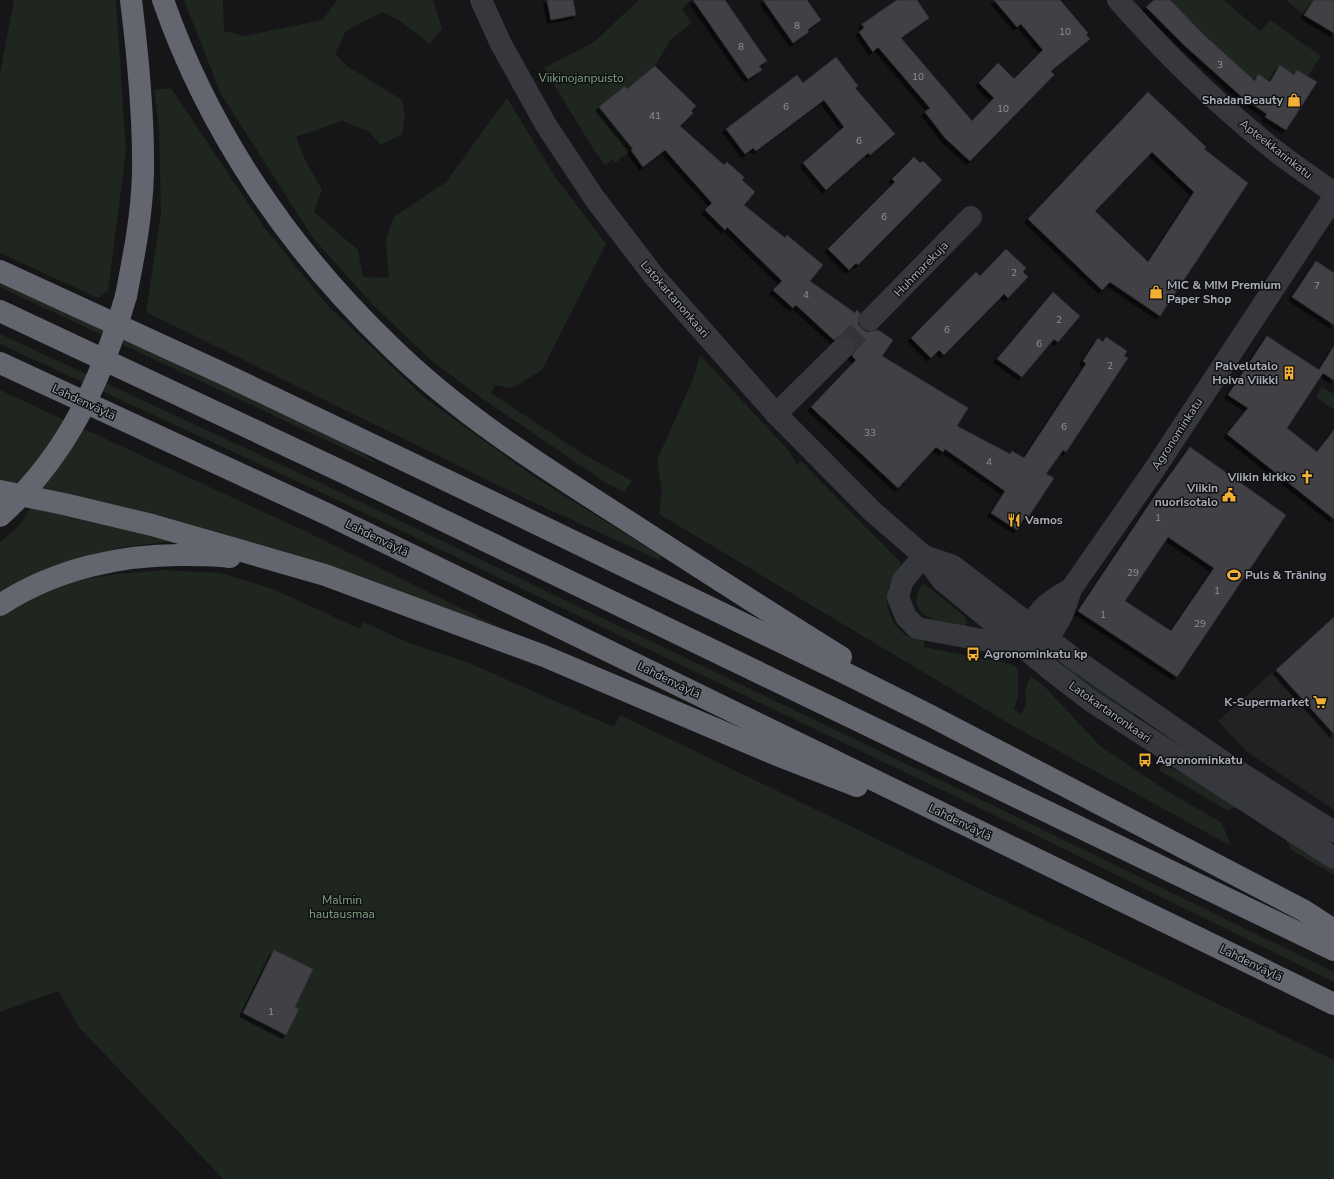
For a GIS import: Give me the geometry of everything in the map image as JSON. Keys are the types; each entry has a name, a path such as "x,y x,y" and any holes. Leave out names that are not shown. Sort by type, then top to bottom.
{"highway":[{"path":"0,516 16,502 36,479 52,458 72,427 93,388 112,344 126,296 138,232 143,173 141,104 131,0"},
{"path":"163,0 187,63 239,161 276,217 305,256 342,298 391,348 458,404 501,437 557,475 929,715"},
{"path":"0,271 496,504 929,715 1303,910 1334,930"},
{"path":"0,311 345,472 1334,950"},
{"name":"Lahdenväylä","path":"0,363 329,515 1334,1004"},
{"path":"0,491 64,504 152,525 325,575 544,656 777,755 1004,843"},
{"path":"0,605 35,585 80,568 116,560 156,555 223,556 325,575"}],"street":[{"name":"Latokartanonkaari","path":"481,0 501,44 546,125 595,200 654,276 776,414 873,512 924,556 942,580 1057,675 1121,722 1334,858"},
{"name":"Apteekkarinkatu","path":"1118,0 1161,47 1230,112 1268,144 1334,193"},
{"name":"Agronominkatu","path":"1038,631 1064,610 1071,589 1152,473 1334,197"},
{"name":"Huhmarekuja","path":"870,320 971,217"},
{"path":"776,414 843,348"},
{"name":"Latokartanonkaari","path":"924,556 953,566 1038,631 1206,751 1334,832"},
{"path":"924,556 904,580 898,597 906,617 917,628 1024,648 1038,631"}],"shaded area":[{"path":"1334,617 1334,810 1246,751 1218,721"}],"green space":[{"path":"14,0 116,0 126,151 108,291 98,298 0,253 0,73"},
{"path":"184,0 223,0 224,31 244,36 323,20 337,0 433,0 442,29 430,44 399,20 382,12 346,31 335,54 347,66 402,100 405,117 402,134 381,145 368,131 342,121 296,137 306,162 322,189 314,212 358,250 363,277 389,278 386,239 394,217 446,182 507,98 556,178 606,244 542,370 512,388 495,385 491,393 580,452 632,481 624,492 606,483 483,399 432,361 373,305 313,238 221,94"},
{"name":"Viikinojanpuisto","path":"639,0 691,0 682,9 692,23 671,39 655,66 627,89 625,86 599,107 633,149 615,163 612,159 605,165 594,150 544,68 594,42"},
{"path":"1170,0 1224,0 1260,31 1270,20 1321,56 1308,76 1298,70 1294,75 1280,66 1270,82 1258,74 1255,81 1205,36 1203,38"},
{"path":"1286,0 1314,0 1304,15"},
{"path":"171,88 264,227 327,305 426,399 533,476 661,556 659,560 522,497 146,312 161,213 159,126 154,90"},
{"path":"0,278 327,429 379,465 0,287"},
{"path":"0,334 338,491 1021,819 1334,972 1334,982 1015,825 335,499 0,344"},
{"path":"700,355 790,452 797,465 801,461 901,563 888,588 887,601 888,609 894,624 905,635 925,641 924,647 1011,664 1018,669 1018,696 1014,709 1021,714 1026,706 1025,692 1030,676 1047,689 1100,746 1167,791 1222,823 1231,846 1015,727 659,514 662,491 657,460 694,377"},
{"path":"1322,387 1334,394 1334,410 1316,397"},
{"path":"0,390 64,420 40,457 15,487 0,484"},
{"path":"82,428 307,532 503,629 488,628 38,490"},
{"path":"31,507 175,541 123,547 62,563 0,595 0,542 19,526"},
{"name":"Malmin hautausmaa","path":"163,570 220,573 273,589 360,629 364,622 409,643 467,662 614,727 620,715 1334,1060 1334,1179 223,1179 79,1027 58,991 0,1012 0,617 30,598 68,581 118,574"},
{"path":"923,583 963,615 967,620 966,627 936,620 920,611 917,604 917,594"},
{"path":"1069,661 1137,711 1133,716 1061,671"},
{"path":"1162,764 1194,778 1239,805 1228,811 1159,770"},
{"path":"1282,832 1334,865 1334,875 1291,850"}],"building":[{"path":"547,0 573,0 576,15 551,20"},
{"path":"693,0 725,0 767,61 759,66 762,70 748,79"},
{"path":"763,0 807,0 821,20 807,30 809,32 793,43"},
{"path":"897,0 917,0 929,18 901,38 972,121 994,98 979,83 998,63 1014,79 1043,50 1021,24 1017,27 994,0 1060,0 1088,33 1086,35 1090,39 1051,71 1054,75 970,161 945,138 925,112 930,108 878,47 873,52 859,32 864,28 862,24"},
{"path":"1154,0 1170,0 1205,36 1255,81 1258,74 1270,82 1280,65 1294,75 1297,70 1317,82 1286,130 1265,117 1267,114 1242,97 1184,45 1146,7"},
{"path":"1314,0 1334,0 1334,33 1304,15"},
{"path":"836,57 858,86 855,88 895,134 870,155 868,153 826,190 803,163 844,127 824,100 756,151 753,148 745,154 726,129 797,75 803,83"},
{"path":"655,66 696,106 691,111 693,113 680,126 724,165 727,162 744,177 742,180 755,192 744,205 785,238 787,235 823,265 810,281 855,313 857,310 860,313 858,323 862,329 867,332 878,330 893,340 882,356 968,408 957,426 1010,454 1012,451 1024,458 1086,364 1083,361 1098,338 1103,342 1106,337 1127,351 1124,356 1128,358 1066,452 1063,450 1046,474 1054,478 1027,519 1024,518 1017,530 991,513 1005,491 945,449 943,452 936,447 898,488 811,407 856,360 852,356 855,351 855,345 852,340 847,336 840,336 834,340 796,305 793,308 773,290 782,281 727,227 725,230 705,210 712,203 665,150 643,167 631,150 633,149 599,107 625,86 627,89"},
{"path":"1148,92 1206,147 1204,149 1248,183 1160,316 1110,282 1102,290 1028,219","holes":["1152,152 1194,192 1148,262 1095,211"]},
{"path":"914,157 920,163 923,161 942,180 858,265 856,263 849,270 828,249 895,182 892,179"},
{"path":"1006,249 1026,268 1023,272 1028,277 1008,298 1004,294 944,355 939,350 931,358 911,338 976,272 980,276"},
{"path":"1316,261 1334,273 1334,325 1292,297"},
{"path":"1053,292 1080,316 1058,342 1054,339 1022,377 997,359"},
{"path":"1267,336 1319,370 1334,346 1334,380 1323,373 1287,428 1317,452 1334,430 1334,519 1227,434 1248,408 1228,395"},
{"path":"1190,447 1286,515 1177,677 1078,611 1156,494","holes":["1168,537 1214,568 1171,631 1125,601"]},
{"name":"K-Supermarket","path":"1334,617 1334,734 1276,670"},
{"path":"274,950 313,969 295,1007 299,1009 286,1035 243,1013"}],"tunnel":[{"path":"843,348 870,320"}],"place":[{"name":"ShadanBeauty","path":"1294,100"},
{"name":"MIC & M!M Premium Paper Shop","path":"1156,292"},
{"name":"Palvelutalo Hoiva Viikki","path":"1289,373"},
{"name":"Viikin kirkko","path":"1307,477"},
{"name":"Viikin nuorisotalo","path":"1229,495"},
{"name":"Vamos","path":"1014,520"},
{"name":"Puls & Träning","path":"1234,575"},
{"name":"Agronominkatu kp","path":"973,654"},
{"name":"K-Supermarket","path":"1320,702"},
{"name":"Agronominkatu","path":"1145,760"}]}
